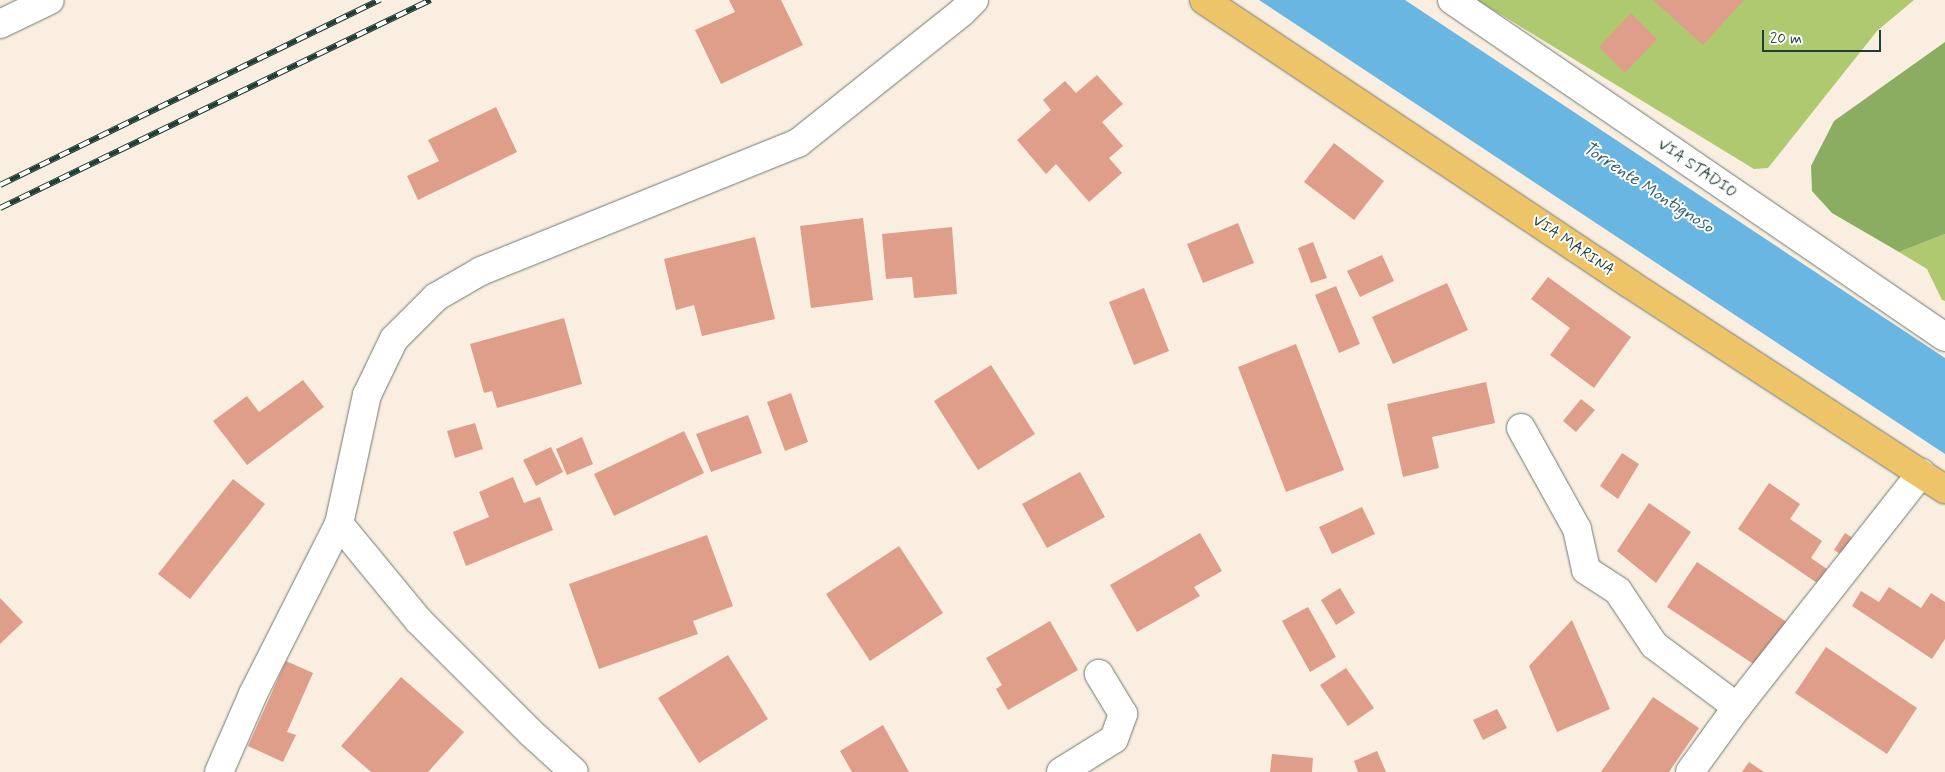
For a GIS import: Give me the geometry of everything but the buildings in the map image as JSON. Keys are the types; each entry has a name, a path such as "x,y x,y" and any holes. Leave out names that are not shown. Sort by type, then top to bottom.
{"main road":[{"name":"VIA MARINA","path":"1204,0 1630,284 1945,489"}],"street":[{"path":"0,24 50,0"},
{"path":"219,772 253,694 339,524 367,395 394,339 436,297 481,271 798,143 955,18 974,0"},
{"name":"VIA STADIO","path":"1452,0 1939,329"},
{"path":"1521,428 1576,530 1586,570 1618,591 1654,645 1737,707"},
{"path":"1690,772 1737,707 1921,473"},
{"path":"339,524 418,620 530,732 574,772"},
{"path":"1061,772 1114,739 1123,714 1099,674"}],"green space":[{"path":"1477,0 1914,0 1877,31 1768,168 1754,169"},
{"path":"1945,42 1945,234 1899,252 1832,213 1812,191 1811,166 1834,121"},
{"path":"1945,234 1945,301 1942,300 1927,269 1899,252"}],"water":[{"name":"Torrente Montignoso","path":"1259,0 1405,0 1945,358 1945,454"}],"railway":[{"path":"0,185 380,0"},
{"path":"0,208 430,0"}]}
